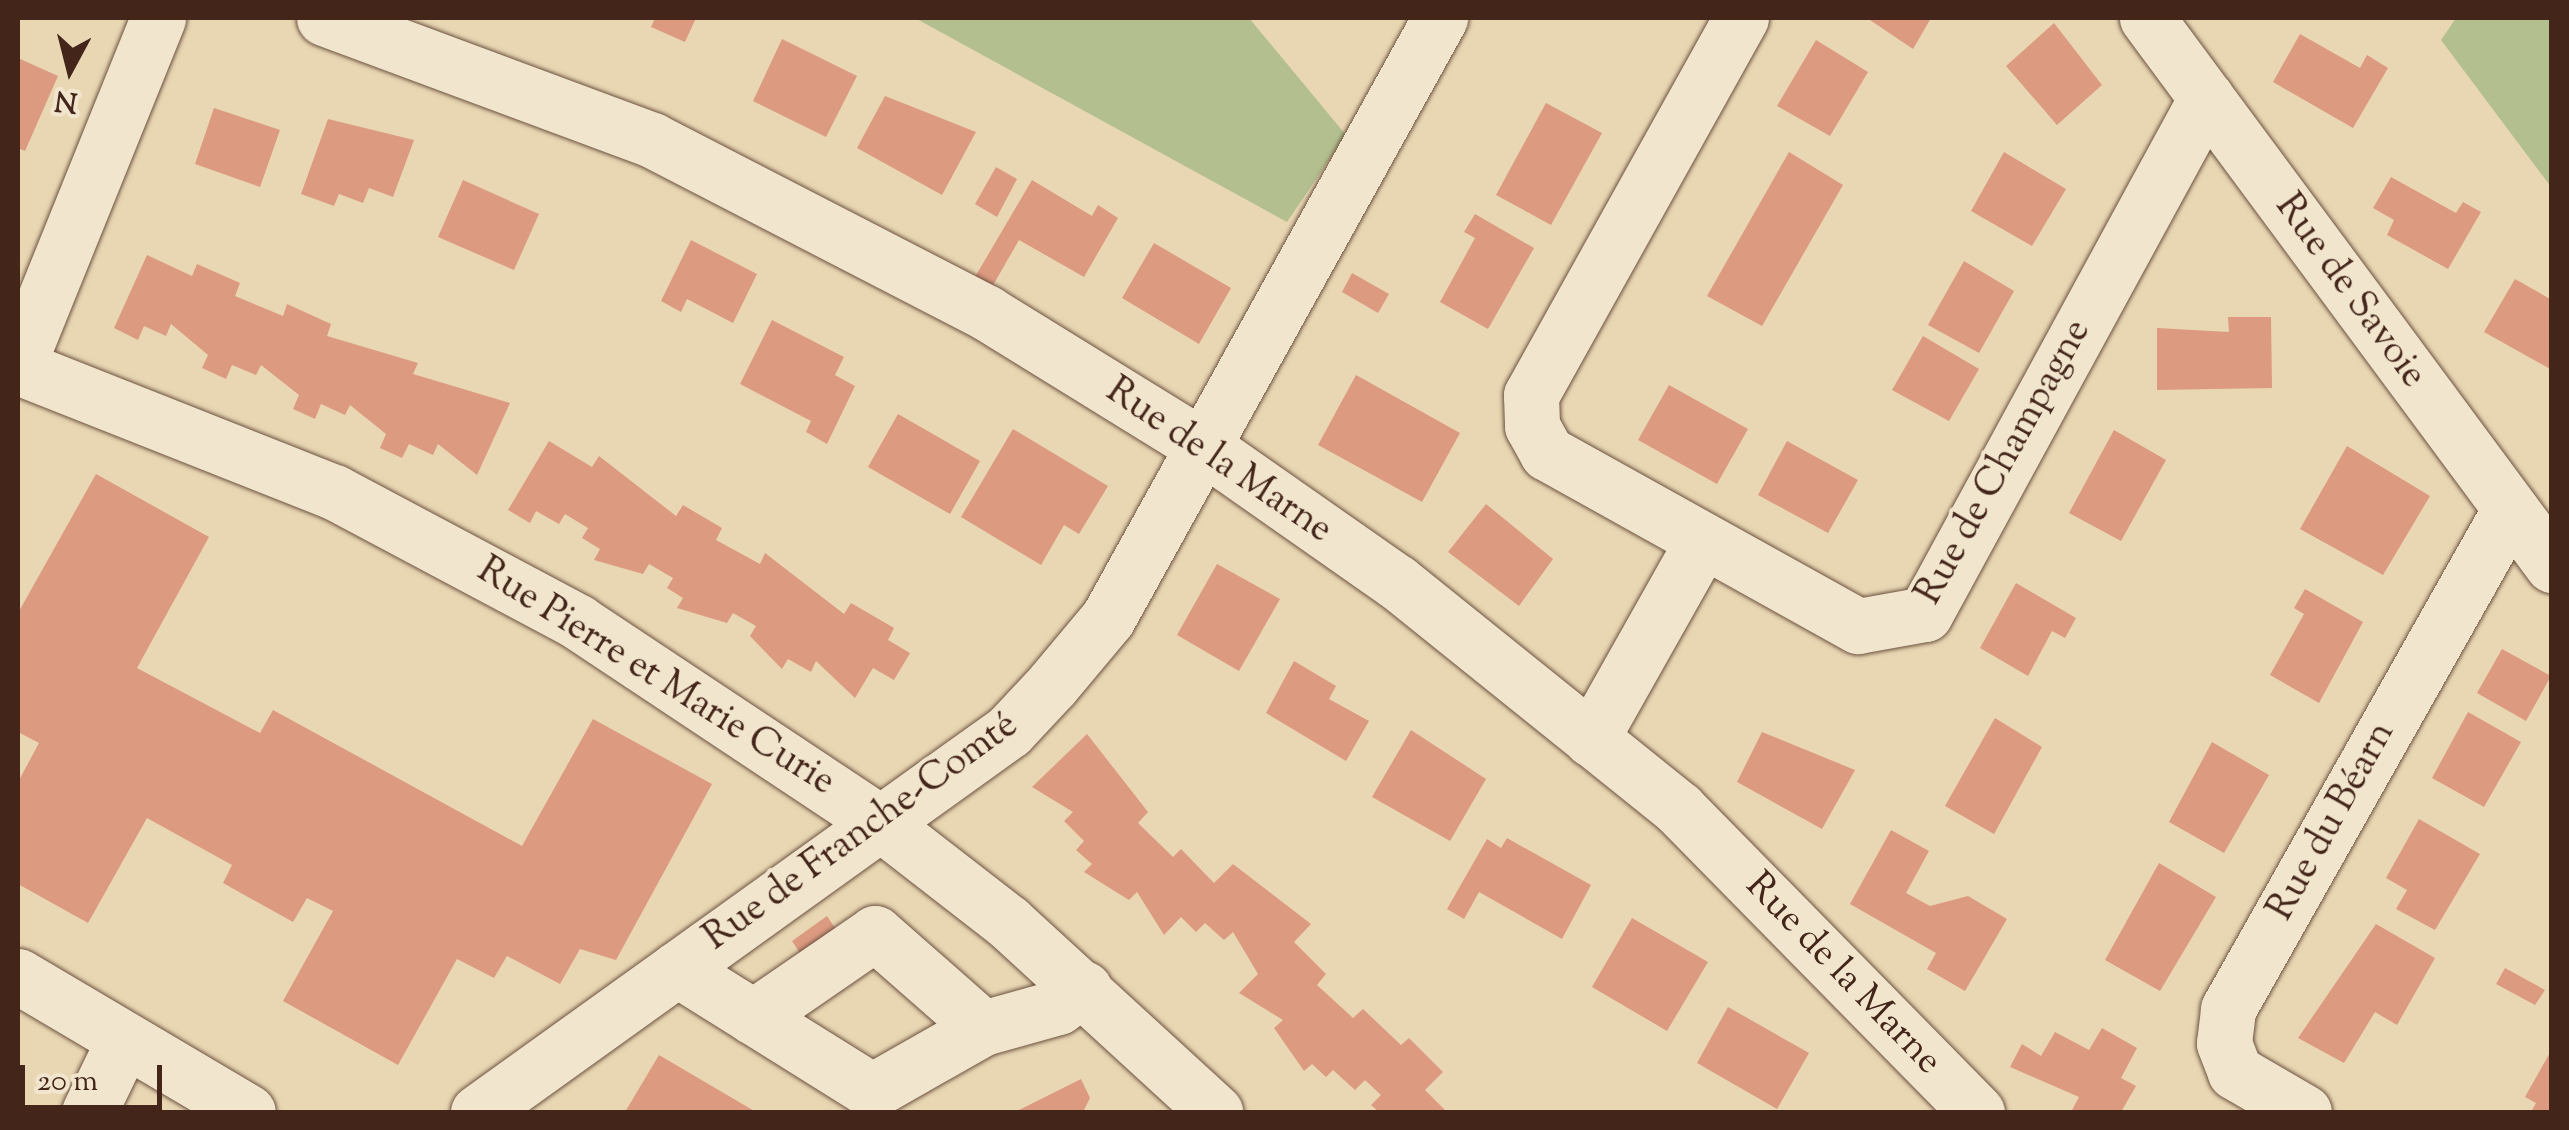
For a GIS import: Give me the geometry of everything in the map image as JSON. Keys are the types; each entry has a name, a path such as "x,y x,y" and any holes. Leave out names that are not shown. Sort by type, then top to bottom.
{"street":[{"path":"18,366 158,18"},
{"name":"Rue de la Marne","path":"324,18 652,140 987,313 1201,446 1397,582 1679,809 1976,1112"},
{"name":"Rue de Franche-Comté","path":"494,1108 677,969 1009,731 1052,685 1108,618 1440,18"},
{"name":"Rue de Champagne","path":"1741,18 1531,395 1532,426 1548,454 1858,626 1925,614 2206,98"},
{"name":"Rue de Savoie","path":"2146,18 2552,566"},
{"name":"Rue Pierre et Marie Curie","path":"18,366 334,492 462,556 730,717 879,822 1084,989 1215,1112"},
{"name":"Rue du Béarn","path":"2304,1112 2235,1072 2224,1043 2228,1010 2510,509"},
{"path":"1591,739 1702,540"},
{"path":"753,1017 875,934 983,1028"},
{"path":"677,969 872,1091 983,1028 1058,1007 1084,989"},
{"path":"18,976 248,1112"},
{"path":"89,1112 124,1040"}],"green space":[{"path":"915,18 1249,18 1346,135 1287,222"},
{"path":"2456,18 2551,18 2551,187 2441,40"}],"building":[{"path":"655,18 696,18 685,42 651,27"},
{"path":"1867,18 1931,18 1913,49"},
{"path":"2054,23 2102,85 2057,125 2006,66"},
{"path":"2300,34 2360,68 2367,55 2388,68 2353,128 2273,82"},
{"path":"782,39 857,76 826,137 753,101"},
{"path":"1816,40 1868,72 1830,136 1777,106"},
{"path":"18,58 58,76 25,151 18,148"},
{"path":"885,96 976,132 942,195 857,148"},
{"path":"1546,103 1602,133 1551,225 1496,195"},
{"path":"214,108 280,130 260,187 195,164"},
{"path":"328,119 414,140 393,197 369,188 363,203 339,194 334,206 301,194"},
{"path":"1789,152 1843,185 1762,326 1707,296"},
{"path":"2004,152 2066,189 2032,246 1971,211"},
{"path":"996,167 1017,179 997,217 975,204"},
{"path":"2391,177 2456,213 2463,202 2481,212 2448,269 2387,235 2394,220 2373,208"},
{"path":"463,180 539,214 514,270 438,237"},
{"path":"1032,180 1092,216 1098,205 1118,218 1084,277 1019,240 992,287 975,277"},
{"path":"1475,214 1534,248 1488,329 1440,302 1475,238 1464,232"},
{"path":"691,240 757,274 733,323 687,299 681,312 661,301"},
{"path":"1154,243 1231,288 1199,344 1122,298"},
{"path":"147,255 192,276 197,264 240,283 235,296 283,316 287,304 331,324 327,336 418,363 413,374 510,403 477,475 438,444 433,455 409,444 402,458 380,448 386,434 350,405 345,415 321,404 315,419 293,409 299,395 261,365 256,375 232,365 226,379 202,368 208,355 171,324 166,336 144,326 138,340 114,328"},
{"path":"1964,261 2014,291 1979,353 1928,325"},
{"path":"1352,273 1389,294 1378,313 1342,292"},
{"path":"2515,279 2552,300 2552,370 2484,332"},
{"path":"2228,317 2271,317 2272,388 2157,390 2157,328 2229,332"},
{"path":"772,320 844,357 835,375 855,386 827,444 806,432 811,421 740,384"},
{"path":"1923,336 1979,369 1949,421 1892,390"},
{"path":"1356,375 1460,433 1422,502 1318,445"},
{"path":"1669,385 1748,429 1717,484 1638,440"},
{"path":"898,414 980,461 950,514 868,467"},
{"path":"1013,429 1108,486 1079,534 1064,525 1041,565 961,517"},
{"path":"2114,430 2166,460 2121,541 2069,513"},
{"path":"549,441 592,467 599,456 676,516 683,505 722,528 716,540 760,564 765,553 844,614 851,603 894,628 888,640 910,653 894,680 873,668 855,698 816,661 811,672 788,659 782,669 750,636 756,626 733,613 727,623 677,608 683,598 667,588 673,578 649,564 643,574 594,560 600,549 582,538 588,528 565,514 559,524 536,511 530,523 508,510"},
{"path":"1787,441 1858,480 1828,533 1758,495"},
{"path":"2347,446 2430,496 2383,575 2300,529"},
{"path":"96,474 209,537 137,668 260,733 273,710 522,846 593,719 712,784 616,960 580,949 560,984 507,956 494,978 457,959 398,1065 283,1001 333,911 307,898 293,922 223,883 232,865 147,818 88,923 18,884 18,782 39,743 18,732 18,613"},
{"path":"1486,504 1553,559 1519,606 1448,552"},
{"path":"1217,564 1280,599 1239,671 1177,635"},
{"path":"2016,583 2076,618 2065,638 2052,631 2028,676 1980,648"},
{"path":"2305,589 2363,622 2319,703 2270,675 2304,614 2294,608"},
{"path":"2502,649 2551,676 2526,721 2477,693"},
{"path":"1294,661 1336,686 1329,699 1369,721 1346,761 1266,713"},
{"path":"2468,712 2521,742 2484,807 2432,778"},
{"path":"1995,718 2042,747 1994,834 1945,806"},
{"path":"1411,730 1486,779 1450,841 1372,797"},
{"path":"1762,732 1855,770 1822,829 1737,782"},
{"path":"1087,734 1148,812 1138,823 1173,857 1181,849 1214,883 1233,864 1311,924 1294,942 1326,974 1317,985 1353,1018 1363,1009 1401,1045 1409,1038 1443,1072 1425,1090 1447,1112 1379,1112 1371,1105 1381,1095 1365,1080 1355,1090 1333,1070 1326,1077 1312,1064 1304,1071 1274,1028 1283,1020 1239,993 1258,974 1233,932 1224,940 1205,923 1196,932 1181,917 1164,935 1137,892 1129,900 1084,872 1092,864 1076,850 1084,841 1064,821 1073,812 1032,787"},
{"path":"2212,742 2269,775 2224,853 2169,822"},
{"path":"2419,819 2480,854 2435,930 2396,909 2407,890 2386,878"},
{"path":"1891,830 1929,851 1906,893 1930,906 1968,896 2007,919 1965,991 1927,969 1936,953 1850,904"},
{"path":"1507,838 1591,885 1562,939 1479,892 1464,919 1447,909 1487,839 1501,848"},
{"path":"2159,863 2216,897 2160,991 2105,960"},
{"path":"827,916 839,934 804,959 792,941"},
{"path":"1632,918 1708,962 1667,1031 1592,987"},
{"path":"2376,924 2435,958 2397,1025 2375,1012 2344,1063 2298,1038"},
{"path":"2505,968 2545,990 2535,1005 2496,984"},
{"path":"1728,1007 1809,1053 1777,1109 1697,1063"},
{"path":"2102,1028 2137,1048 2121,1078 2136,1086 2121,1112 2071,1112 2079,1097 2010,1067 2022,1044 2041,1056 2055,1032 2089,1050"},
{"path":"2552,1049 2552,1112 2531,1112 2536,1103 2525,1097"},
{"path":"659,1055 756,1112 625,1112"},
{"path":"1081,1079 1090,1098 1083,1112 1015,1112"}]}
